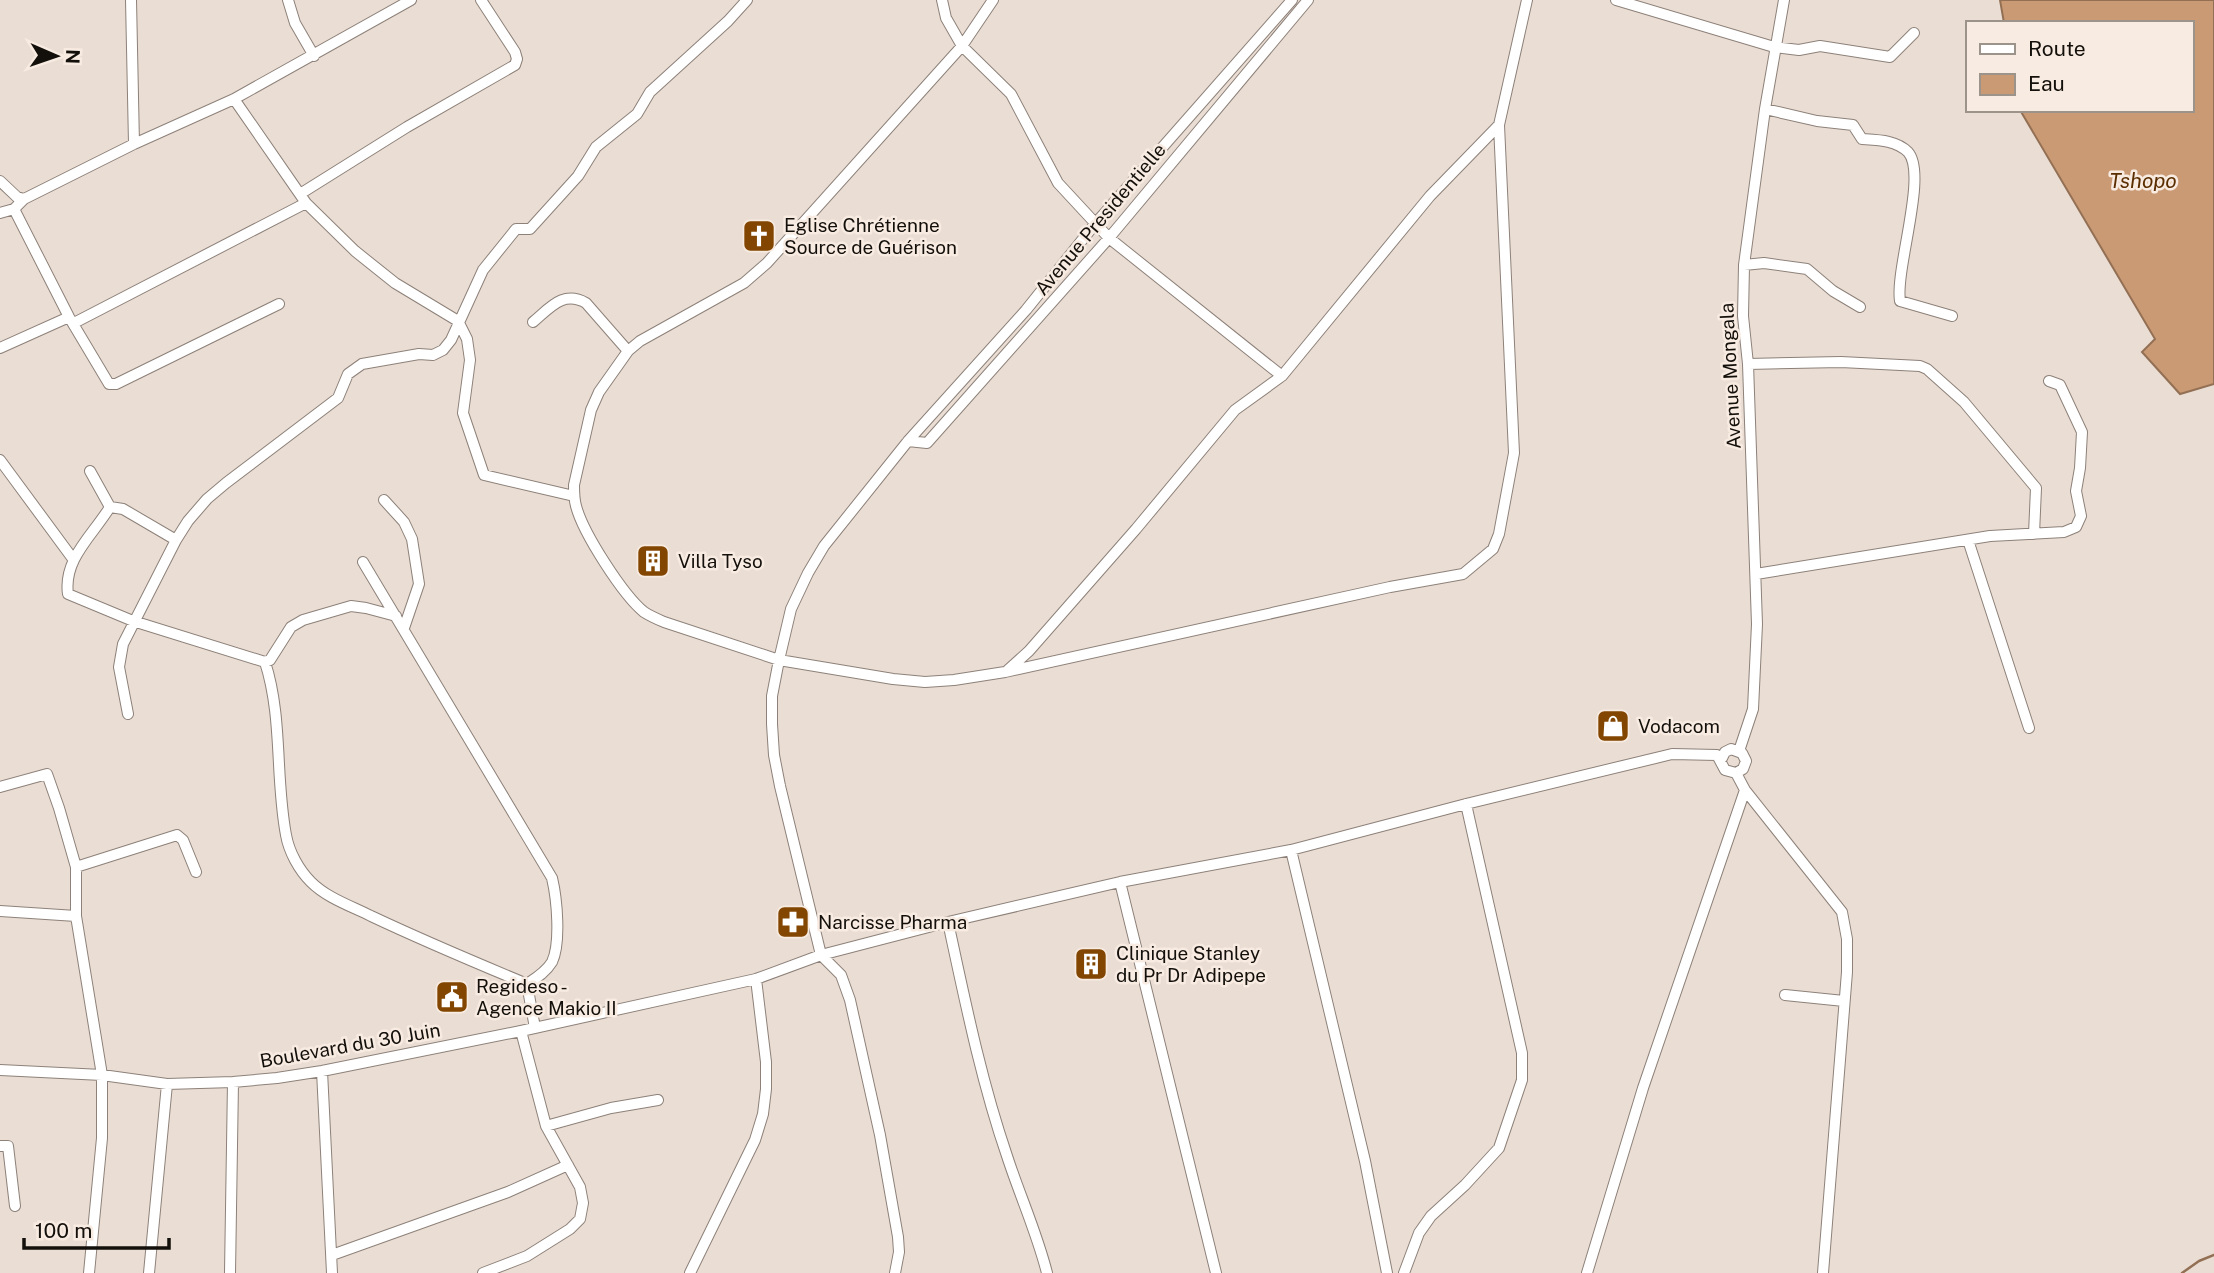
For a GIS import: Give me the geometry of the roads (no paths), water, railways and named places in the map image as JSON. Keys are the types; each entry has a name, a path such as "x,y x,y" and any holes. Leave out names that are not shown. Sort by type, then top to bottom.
{"street":[{"path":"131,0 134,144"},
{"path":"288,0 295,23 314,56"},
{"path":"0,213 14,209 24,199 134,144 234,99 411,0"},
{"path":"0,348 71,320 303,198 407,127 515,65 515,52 481,0"},
{"path":"128,714 119,667 123,645 176,540 207,499 338,398 348,374 362,364 419,354 433,355 443,350 451,340 483,270 516,229 530,229 578,176 596,148 637,114 650,92 728,21 747,0"},
{"path":"942,0 946,18 962,46 1011,94 1058,183 1095,224 1282,376"},
{"path":"993,0 962,46 767,263 744,283 640,341 628,351 605,382 591,410 574,485 574,496 577,510 604,560 635,603 646,613 664,622 779,660 925,682 1005,671 1463,573 1493,549 1499,534 1514,453 1499,125 1527,0"},
{"name":"Avenue Presidentielle","path":"821,955 774,755 772,696 791,609 824,546 908,441 1026,310 1095,224 1292,0"},
{"name":"Avenue Presidentielle","path":"908,441 927,443 1036,322 1308,0"},
{"path":"1616,0 1774,47 1799,51 1820,46 1890,57 1914,33"},
{"name":"Avenue Mongala","path":"1736,773 1743,769 1746,761 1739,751 1753,709 1755,686 1756,574 1748,364 1743,316 1744,265 1774,47 1784,0"},
{"path":"234,99 303,198 355,251 395,283 458,321 467,339 470,360 463,413 484,475 574,496"},
{"path":"1765,109 1817,121 1853,125 1862,139 1895,144 1910,155 1913,160 1914,194 1902,279 1898,290 1900,301 1952,316"},
{"path":"1005,671 1029,651 1056,621 1235,410 1282,376 1430,195 1499,125"},
{"path":"0,181 17,197 24,199"},
{"path":"14,209 106,382 113,384 158,365 279,304"},
{"path":"1744,265 1764,263 1807,270 1833,291 1860,307"},
{"path":"533,322 561,299 579,299 586,303 628,351"},
{"path":"1026,310 1036,322"},
{"path":"1748,364 1841,362 1920,366 1927,369 1964,402 2036,488 2034,534"},
{"path":"1756,574 1990,536 2064,532 2076,527 2081,516 2076,491 2082,432 2060,385 2049,381"},
{"path":"0,460 73,559"},
{"path":"90,471 110,507"},
{"path":"384,500 408,529 414,552 419,589 404,628"},
{"path":"110,507 123,509 176,540"},
{"path":"110,507 73,559 66,580 68,594 133,621 265,662 270,660 292,627 303,620 351,606 396,616"},
{"path":"1968,540 2029,728"},
{"path":"363,562 552,878 555,893 556,950 546,970 527,984"},
{"path":"265,662 274,689 278,776 287,839 296,862 311,882 329,896 410,935 527,984"},
{"name":"Boulevard du 30 Juin","path":"0,1070 102,1075 167,1084 233,1082 322,1071 521,1031 756,979 821,955 948,922 1120,882 1291,850 1672,754 1717,755 1722,758 1728,750 1739,751"},
{"path":"1717,755 1725,770 1736,773 1745,790 1842,912 1847,939 1844,1001 1823,1273"},
{"path":"0,787 47,774 76,867 76,916 102,1075 102,1138 89,1273"},
{"path":"1587,1273 1650,1068 1745,790"},
{"path":"1404,1273 1419,1233 1432,1216 1499,1148 1522,1080 1522,1054 1466,804"},
{"path":"76,867 177,835 183,840 196,872"},
{"path":"1291,850 1365,1161 1387,1273"},
{"path":"1120,882 1216,1273"},
{"path":"0,911 76,916"},
{"path":"948,922 976,1047 1007,1157 1037,1236 1047,1273"},
{"path":"821,955 841,975 850,1000 880,1135 898,1237 900,1252 895,1273"},
{"path":"691,1273 755,1140 763,1114 766,1062 756,979"},
{"path":"527,984 535,1028"},
{"path":"1785,995 1844,1001"},
{"path":"483,1273 527,1256 570,1229 580,1219 583,1203 580,1187 546,1126 521,1031"},
{"path":"322,1071 332,1273"},
{"path":"230,1273 233,1082"},
{"path":"149,1273 167,1084"},
{"path":"546,1126 611,1108 658,1100"},
{"path":"0,1146 8,1146 15,1206"},
{"path":"332,1255 508,1192 568,1165"}],"water":[{"name":"Tshopo","path":"2000,0 2214,0 2214,384 2180,394 2142,352 2155,339 2021,112 2193,112 2193,21 2004,21"}],"waterway":[{"path":"2182,1273 2199,1261 2214,1255"}],"place":[{"name":"Eglise Chrétienne Source de Guérison","path":"759,236"},
{"name":"Villa Tyso","path":"653,561"},
{"name":"Vodacom","path":"1613,726"},
{"name":"Narcisse Pharma","path":"793,922"},
{"name":"Clinique Stanley du Pr Dr Adipepe","path":"1091,964"},
{"name":"Regideso - Agence Makio II","path":"452,997"}]}
